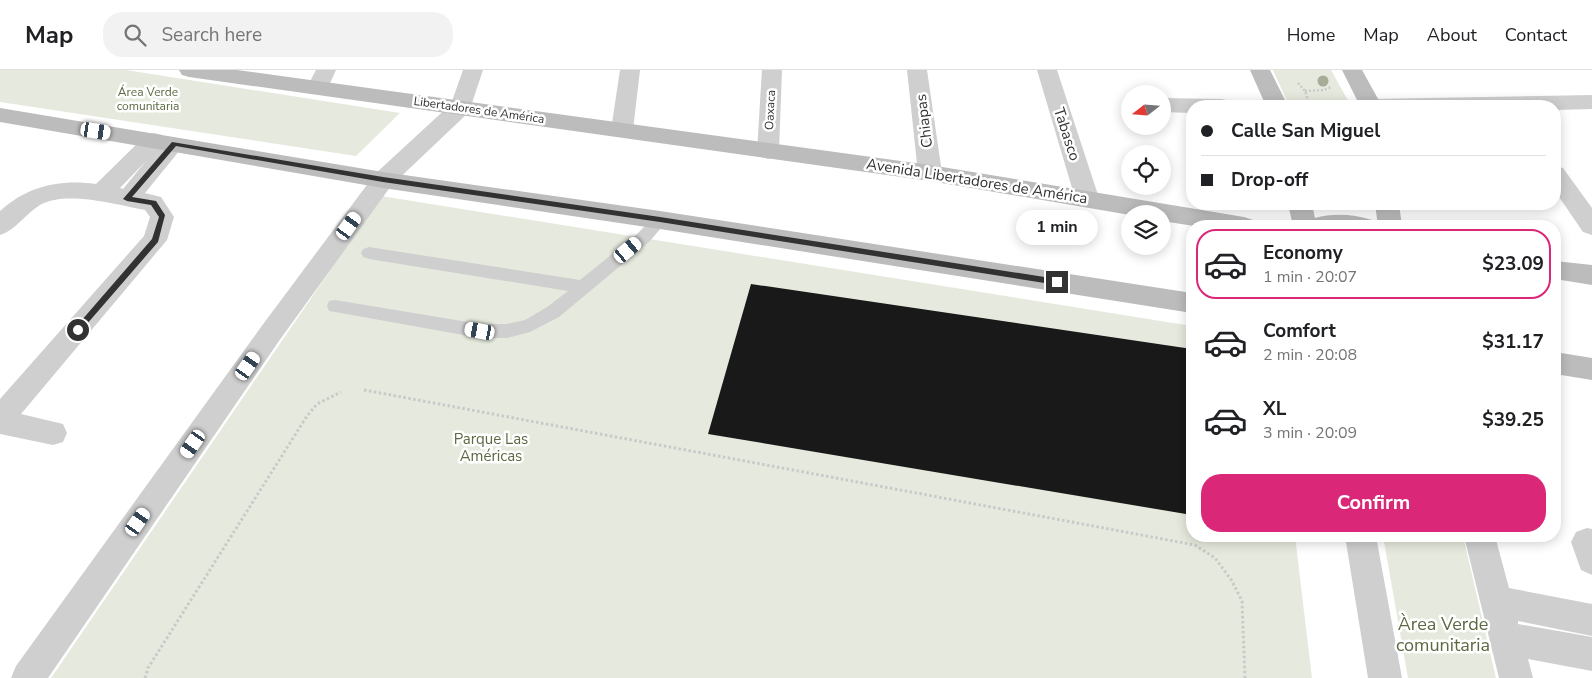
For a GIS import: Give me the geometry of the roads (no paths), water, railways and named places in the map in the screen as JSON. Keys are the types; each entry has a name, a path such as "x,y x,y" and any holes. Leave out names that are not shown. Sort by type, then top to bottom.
{"main road":[{"name":"Libertadores de América","path":"190,70 322,78 461,107 768,151"},
{"path":"1260,70 1274,100"},
{"path":"1346,77 1366,100"},
{"path":"0,115 383,180 660,220 1186,302"},
{"name":"Avenida Libertadores de América","path":"768,151 930,172 1210,220"},
{"path":"1561,271 1592,275"},
{"path":"1561,364 1592,369"}],"street":[{"path":"28,678 270,334 383,180 461,107 473,70"},
{"path":"622,130 630,70"},
{"name":"Oaxaca","path":"768,151 772,70"},
{"name":"Chiapas","path":"918,70 930,172"},
{"name":"Tabasco","path":"1047,70 1087,198"},
{"path":"1561,103 1592,102"},
{"path":"1171,105 1186,105"},
{"path":"100,194 164,142"},
{"path":"127,199 164,142"},
{"path":"1561,182 1592,226"},
{"path":"0,226 35,197 68,189 153,203 162,217 155,240 0,421 53,433"},
{"path":"1361,542 1385,678"},
{"path":"1482,542 1516,678"},
{"path":"1592,543 1587,542 1592,560"},
{"path":"1497,601 1592,620"},
{"path":"1506,638 1592,654"}],"lane":[{"path":"334,306 480,331 507,331 530,324 553,312 643,238 660,220"},
{"path":"369,252 584,287"}],"park label":[{"name":"Área Verde comunitaria","path":"148,99"},
{"name":"Parque Las Américas","path":"491,448"},
{"name":"Àrea Verde comunitaria","path":"1443,634"}]}
